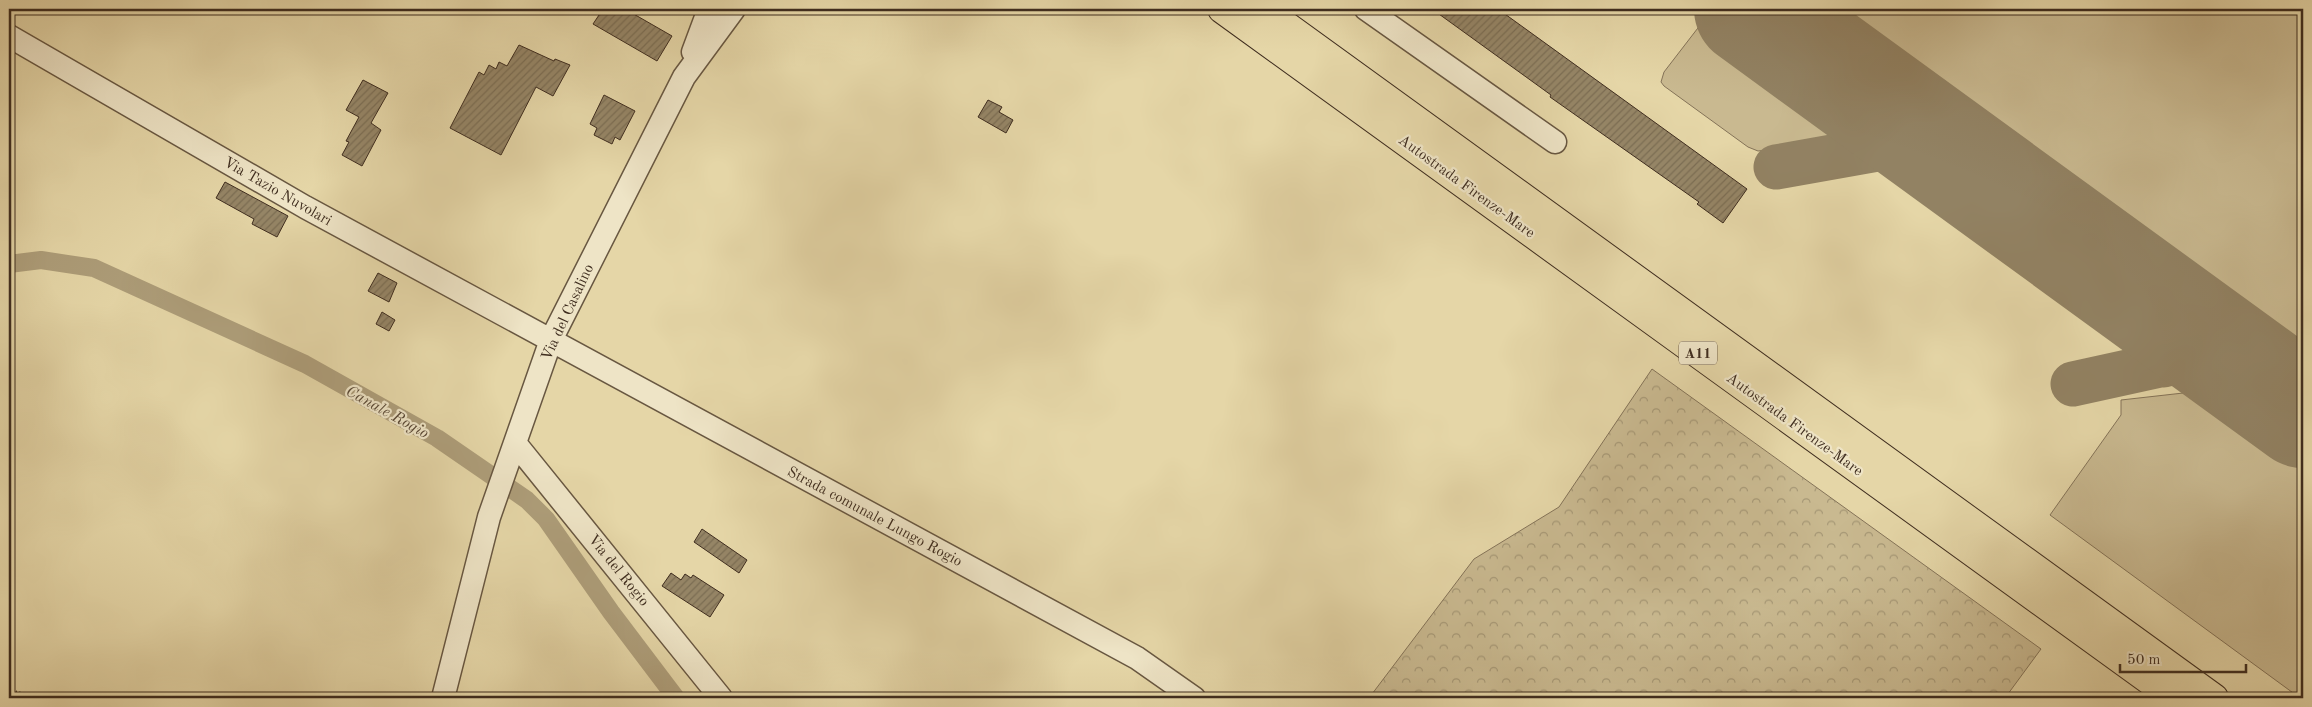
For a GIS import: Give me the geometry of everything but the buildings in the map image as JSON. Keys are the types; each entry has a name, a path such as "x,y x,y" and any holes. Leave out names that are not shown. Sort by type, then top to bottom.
{"highway":[{"name":"Autostrada Firenze-Mare","path":"1222,9 2174,698"},
{"name":"Autostrada Firenze-Mare","path":"1263,9 2214,698"}],"street":[{"path":"684,77 709,9"},
{"name":"Via del Casalino","path":"443,698 497,494 551,340 684,77 734,9"},
{"path":"1366,9 1555,142"},
{"name":"Via Tazio Nuvolari","path":"9,36 305,207 551,340"},
{"name":"Strada comunale Lungo Rogio","path":"551,340 1137,658 1194,698"},
{"name":"Via del Rogio","path":"515,443 721,698"}],"path":[{"path":"9,690 38,698"}],"green space":[{"path":"1803,9 2303,9 2303,371"},
{"path":"1711,11 1863,120 1869,129 1869,134 1864,138 1854,140 1758,151 1748,147 1664,86 1661,82 1664,72"},
{"path":"1652,369 2041,649 2005,698 1369,698 1474,559 1559,507"},
{"path":"2210,390 2303,457 2303,698 2300,698 2050,515 2121,415 2121,400"}],"waterway":[{"name":"Canale Rogio","path":"9,264 41,260 94,268 305,364 437,438 527,500 546,519 611,612 676,698"}],"taxiway":[{"path":"1868,150 1878,137 1882,125 1880,112 1873,97"},
{"path":"1776,167 1911,143 1945,150"},
{"path":"2164,365 2175,354 2181,344 2181,333 2176,318"},
{"path":"2073,384 2187,359 2205,357 2238,363"}],"runway":[{"path":"1751,9 2303,411"}]}
